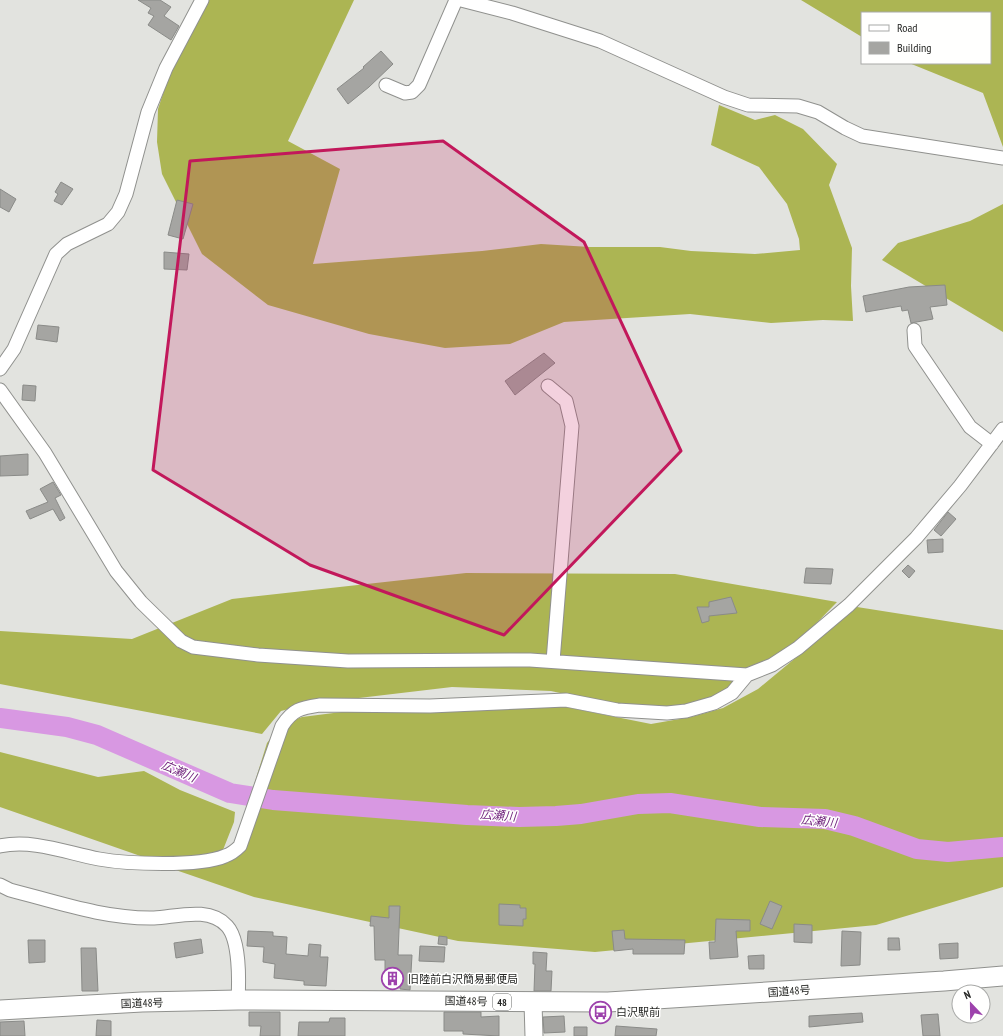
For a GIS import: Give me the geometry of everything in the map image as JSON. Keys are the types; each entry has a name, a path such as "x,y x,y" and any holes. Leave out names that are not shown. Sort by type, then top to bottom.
{"highway":[{"name":"国道48号","path":"0,1010 142,1002 238,1000 616,1002 1003,976"}],"main road":[{"path":"533,1002 534,1036"}],"street":[{"path":"0,369 14,349 56,254 67,244 108,224 118,212 126,194 148,112 170,61 202,0"},
{"path":"386,85 404,93 412,92 419,85 456,0"},
{"path":"461,0 512,13 600,41 724,98 748,105 798,106 818,112 862,136 1003,158"},
{"path":"914,330 915,346 965,421 970,427 992,444"},
{"path":"548,386 566,401 572,426 553,661"},
{"path":"0,390 45,453 116,571 141,602 181,641 199,648 258,655 348,661 452,659 553,661 748,675"},
{"path":"0,846 20,844 50,848 100,859 147,863 208,860 225,856 240,846 282,726 289,716 297,710 320,705 430,706 566,700 617,710 648,713 673,713 704,707 722,699 732,692 748,675 772,665 798,648 849,605 916,538 1003,429"},
{"path":"0,885 10,890 91,912 153,918 181,915 207,915 219,919 228,926 234,939 237,960 238,1000"}],"highlighted area":[{"path":"443,141 584,242 681,451 504,635 310,565 153,470 190,161"}],"green space":[{"path":"206,0 354,0 288,141 340,169 313,264 482,251 541,244 590,247 660,247 691,251 755,254 800,250 799,239 787,204 759,167 711,145 719,105 755,120 775,115 803,129 837,164 829,185 852,248 851,286 853,321 823,320 771,323 690,314 564,322 510,344 445,348 369,334 268,305 202,254 162,174 157,142 158,109 178,48"},
{"path":"801,0 1003,0 1003,147 983,93 911,64 991,64 991,12 861,12 861,36"},
{"path":"1003,204 1003,332 882,260 898,243 970,221"},
{"path":"466,573 675,574 837,602 804,636 746,683 701,705 633,709 551,691 452,687 308,704 281,711 262,734 0,684 0,631 132,639 232,599"},
{"path":"857,607 1003,630 1003,887 876,925 595,952 458,941 254,897 167,867 224,863 234,857 242,823 267,743 281,725 302,717 381,707 561,706 651,724 691,717 723,708 758,689"},
{"path":"0,752 98,777 144,771 180,790 235,812 234,822 221,855 149,859 0,807"}],"building":[{"path":"138,0 160,0 171,7 164,16 179,26 171,40 148,25 154,16 148,13 151,8"},
{"path":"381,51 393,64 369,87 348,104 337,89 364,68 363,67"},
{"path":"61,182 73,189 62,205 54,201 58,194 55,192"},
{"path":"0,189 16,199 9,212 0,207"},
{"path":"177,200 193,204 183,239 168,235"},
{"path":"164,252 189,254 187,270 164,269"},
{"path":"945,285 947,305 930,307 933,319 911,323 908,310 902,311 901,306 866,312 863,296 909,287"},
{"path":"38,325 59,327 57,342 36,339"},
{"path":"544,353 555,363 515,395 505,381"},
{"path":"23,385 36,386 35,401 22,400"},
{"path":"28,454 28,475 0,476 0,456"},
{"path":"53,482 61,495 55,498 65,518 60,521 53,509 30,519 26,511 48,502 40,489"},
{"path":"948,512 956,519 941,536 934,530"},
{"path":"943,539 943,552 928,553 927,540"},
{"path":"908,565 915,571 909,578 902,571"},
{"path":"806,568 833,569 831,584 804,583"},
{"path":"731,597 737,613 709,616 709,621 702,623 697,607 709,607 709,602"},
{"path":"770,901 782,906 772,929 760,924"},
{"path":"499,904 520,905 520,908 526,908 526,919 523,919 523,926 499,925"},
{"path":"389,906 400,906 398,955 412,955 410,990 400,989 400,985 385,985 385,960 375,960 374,926 370,926 371,916 389,918"},
{"path":"716,919 750,920 750,931 736,931 738,957 710,959 709,942 715,942"},
{"path":"794,924 812,925 812,943 794,942"},
{"path":"624,930 625,939 685,940 684,954 633,954 633,949 614,951 612,931"},
{"path":"248,931 273,932 273,936 287,937 286,954 308,956 309,944 321,945 320,957 328,957 326,986 304,985 304,981 274,978 275,964 263,962 264,947 247,946"},
{"path":"842,931 861,932 860,965 841,966"},
{"path":"439,936 447,937 447,945 438,944"},
{"path":"888,938 899,938 900,950 888,950"},
{"path":"201,939 203,953 176,958 174,943"},
{"path":"28,940 45,940 45,962 29,963"},
{"path":"958,943 958,958 940,959 939,944"},
{"path":"420,946 445,947 444,962 419,961"},
{"path":"81,948 96,948 98,991 82,991"},
{"path":"533,952 547,953 546,971 552,971 551,991 534,991 535,964 533,964"},
{"path":"764,955 764,969 749,969 748,956"},
{"path":"249,1012 280,1012 280,1036 260,1036 261,1026 249,1026"},
{"path":"444,1012 481,1012 481,1017 499,1016 499,1036 463,1034 463,1031 444,1031"},
{"path":"862,1013 863,1022 809,1027 809,1016"},
{"path":"938,1014 940,1036 923,1036 921,1015"},
{"path":"564,1016 565,1032 544,1033 543,1017"},
{"path":"330,1018 345,1018 345,1036 298,1036 299,1022 329,1022"},
{"path":"97,1020 111,1021 111,1036 96,1036"},
{"path":"24,1021 25,1036 0,1036 0,1022"},
{"path":"616,1026 657,1029 656,1036 615,1036"},
{"path":"574,1027 587,1027 587,1036 574,1036"}],"waterway":[{"name":"広瀬川","path":"0,718 67,727 97,735 230,793 273,800 467,815 519,817 581,814 638,804 670,803 760,817 825,819 854,826 917,849 948,852 1003,847"}],"place":[{"name":"旧陸前白沢簡易郵便局","path":"392,979"},
{"name":"白沢駅前","path":"601,1012"}]}
